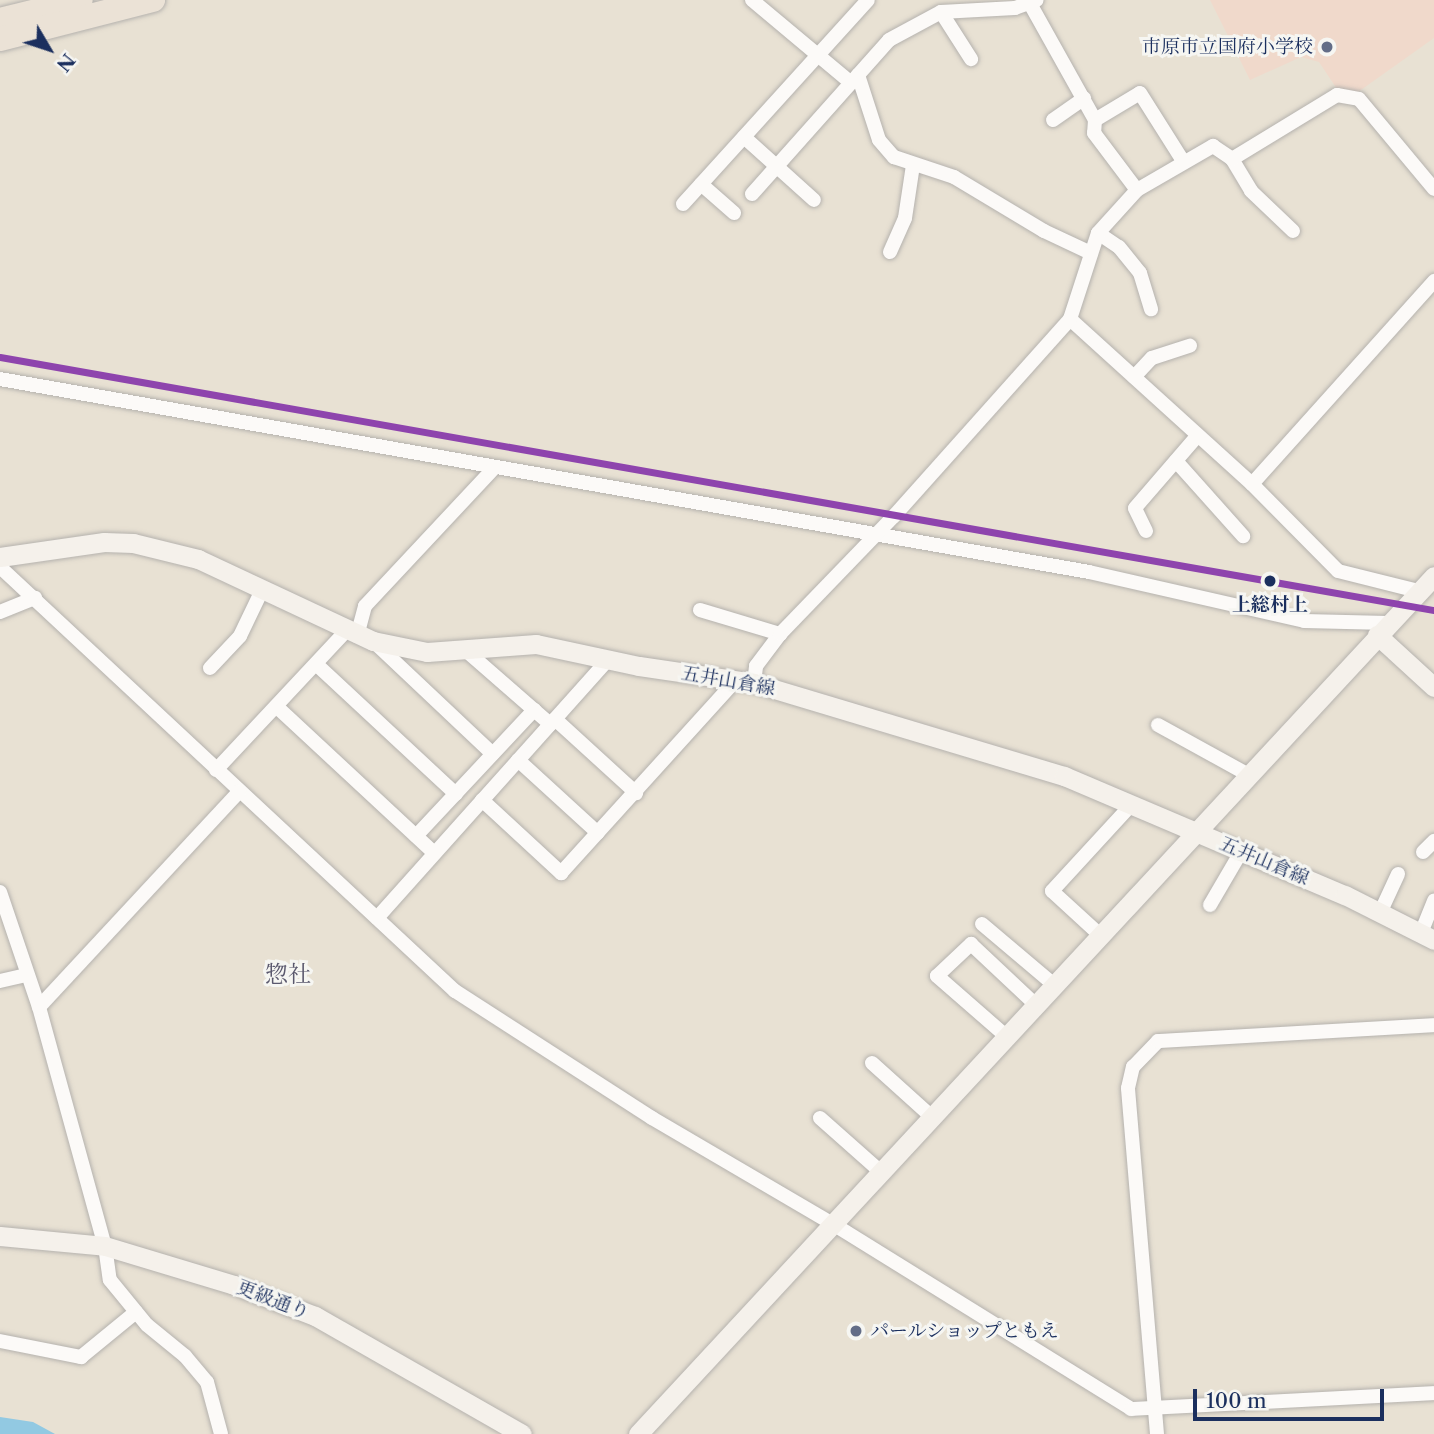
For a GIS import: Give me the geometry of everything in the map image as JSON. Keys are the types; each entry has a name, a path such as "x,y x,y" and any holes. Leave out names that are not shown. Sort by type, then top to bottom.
{"highway":[{"path":"0,20 81,0"},
{"path":"0,39 153,0"}],"street":[{"path":"752,0 816,57 853,78 879,140 894,157 954,177 1044,231 1091,253"},
{"path":"683,204 868,0"},
{"path":"752,194 889,40 941,12 1015,8 1032,1 1095,120 1094,133 1137,190"},
{"path":"941,12 971,60"},
{"path":"1095,120 1140,93 1183,161"},
{"path":"1232,159 1337,95 1359,99 1434,190"},
{"path":"1053,120 1084,98"},
{"path":"744,137 778,164 814,200"},
{"path":"482,800 561,873 746,681 780,634 878,534 1070,319 1098,233 1137,190 1213,146 1232,159 1251,191 1293,230"},
{"path":"890,252 905,218 913,165"},
{"path":"701,184 734,213"},
{"path":"1098,233 1119,247 1140,273 1151,309"},
{"path":"1252,484 1434,281"},
{"path":"1070,319 1252,484 1338,571 1418,591"},
{"path":"1135,377 1152,358 1190,346"},
{"path":"0,379 1089,572 1304,621 1382,629 1434,687"},
{"path":"1146,531 1135,508 1198,435"},
{"path":"1176,461 1243,536"},
{"path":"216,771 316,664 359,636 365,606 495,467"},
{"name":"五井山倉線","path":"0,557 104,542 133,543 198,559 359,636 428,652 536,644 608,660 746,681 1064,776 1380,913 1427,937"},
{"path":"0,567 455,991 653,1118 833,1224 1131,1409 1155,1410 1434,1393"},
{"path":"638,1434 1007,1037 1193,832 1434,576"},
{"path":"210,668 240,636 262,590"},
{"path":"0,612 35,598"},
{"path":"700,610 780,634"},
{"path":"359,636 492,754"},
{"path":"463,648 636,793"},
{"path":"377,918 608,660"},
{"path":"316,664 456,794"},
{"path":"277,707 434,853"},
{"path":"416,836 534,710"},
{"path":"1158,725 1247,774"},
{"path":"518,760 598,833"},
{"path":"38,1007 239,792"},
{"path":"1100,934 1052,891 1131,806"},
{"path":"1423,852 1434,841"},
{"path":"1210,905 1241,852"},
{"path":"1380,913 1398,874"},
{"path":"0,892 11,914 38,1007 105,1246 110,1280 136,1312 206,1382 221,1434"},
{"path":"1427,937 1434,901"},
{"path":"982,924 1053,984"},
{"path":"1007,1037 937,976 971,944 1035,1004"},
{"path":"0,981 27,975"},
{"path":"1157,1434 1128,1088 1133,1068 1158,1041 1434,1025"},
{"path":"872,1063 932,1117"},
{"path":"820,1118 881,1172"},
{"name":"更級通り","path":"0,1236 105,1246 234,1285 315,1316 522,1434"},
{"path":"0,1340 81,1357 136,1312"}],"shaded area":[{"name":"市原市立国府小学校","path":"1210,0 1434,0 1434,38 1358,92 1337,89 1319,62 1301,57 1250,80"}],"water":[{"path":"0,1417 33,1422 55,1434 0,1434"}],"transit line":[{"path":"0,357 1434,610"}],"place":[{"name":"市原市立国府小学校","path":"1327,47"},
{"name":"上総村上","path":"1270,581"},
{"name":"パールショップともえ","path":"856,1331"}],"district":[{"name":"惣社","path":"288,974"}]}
